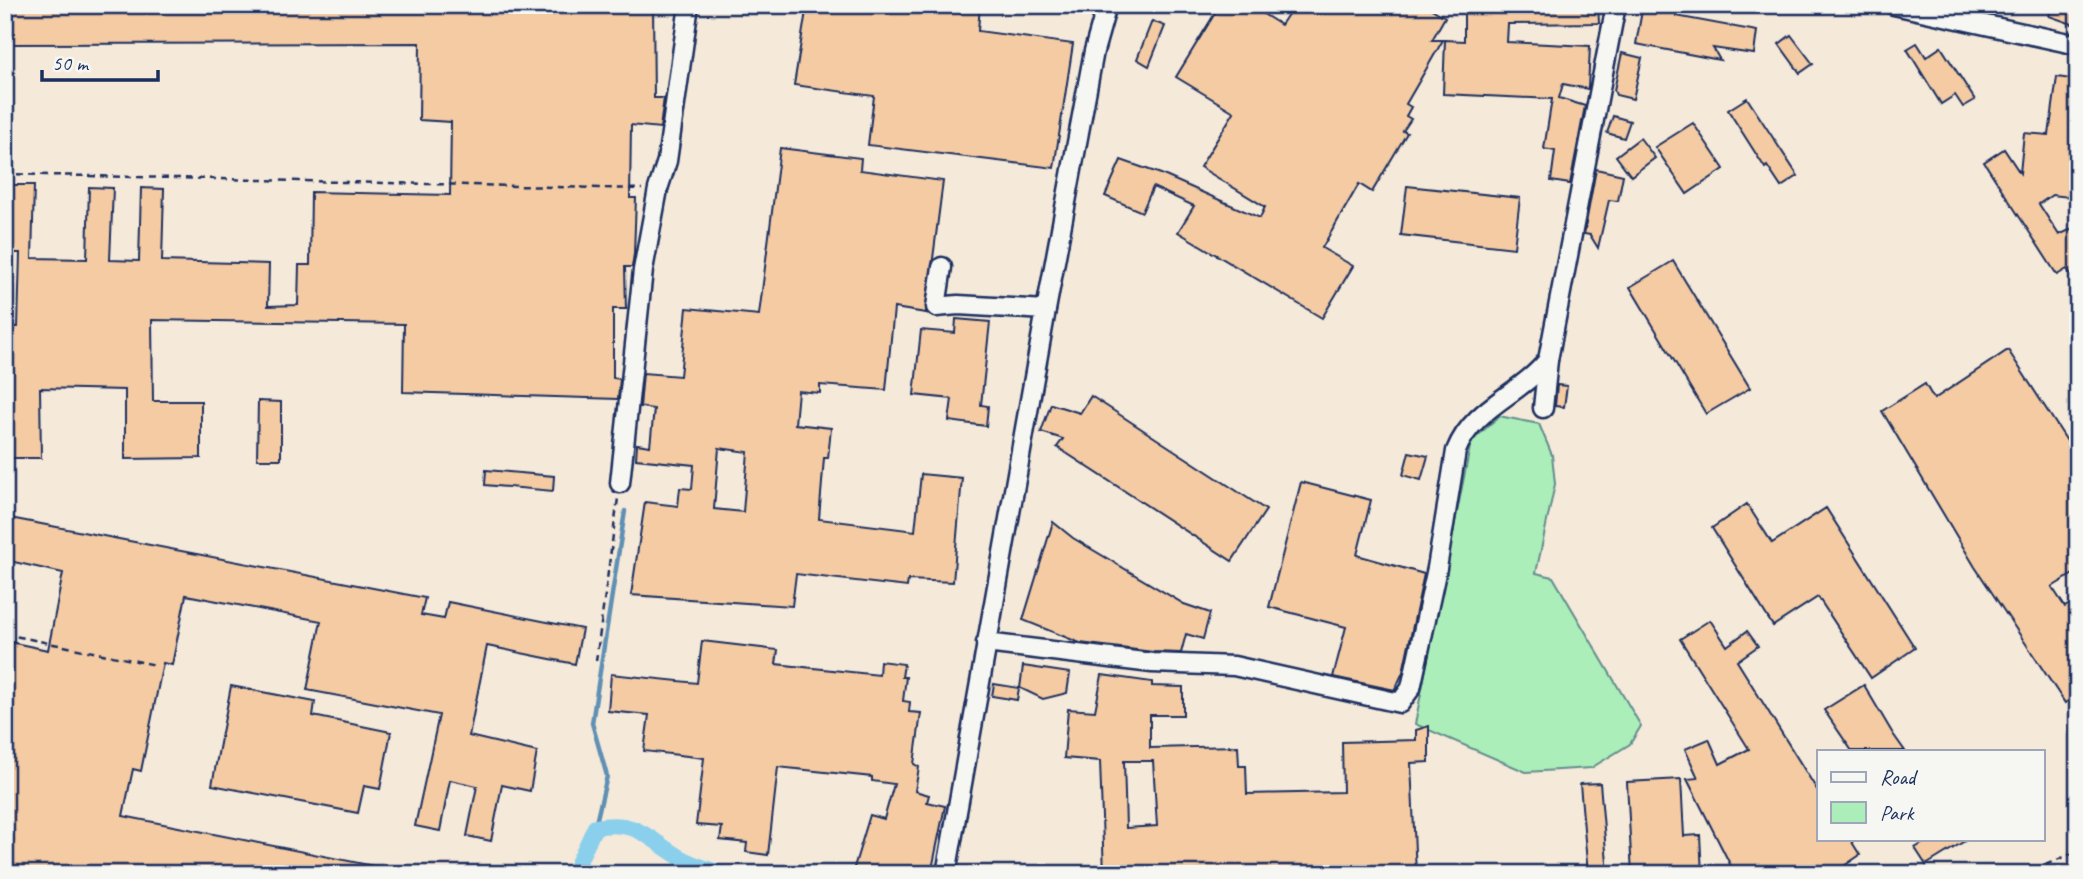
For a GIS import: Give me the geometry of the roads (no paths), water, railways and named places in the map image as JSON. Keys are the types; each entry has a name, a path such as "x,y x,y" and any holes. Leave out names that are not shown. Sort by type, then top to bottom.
{"street":[{"path":"620,482 643,270 672,130 689,5"},
{"path":"946,874 1039,310 1094,51 1107,5"},
{"path":"1543,408 1548,360 1616,5"},
{"path":"1894,5 2078,45"},
{"path":"942,267 936,307 958,304 1039,310"},
{"path":"986,643 1152,663 1234,666 1400,704 1411,688 1437,568 1456,451 1462,435 1471,422 1536,373 1548,360"}],"waterway":[{"path":"595,827 607,776 592,723 625,511"},
{"path":"573,874 595,827 610,825 642,832 686,860 723,874"}]}
